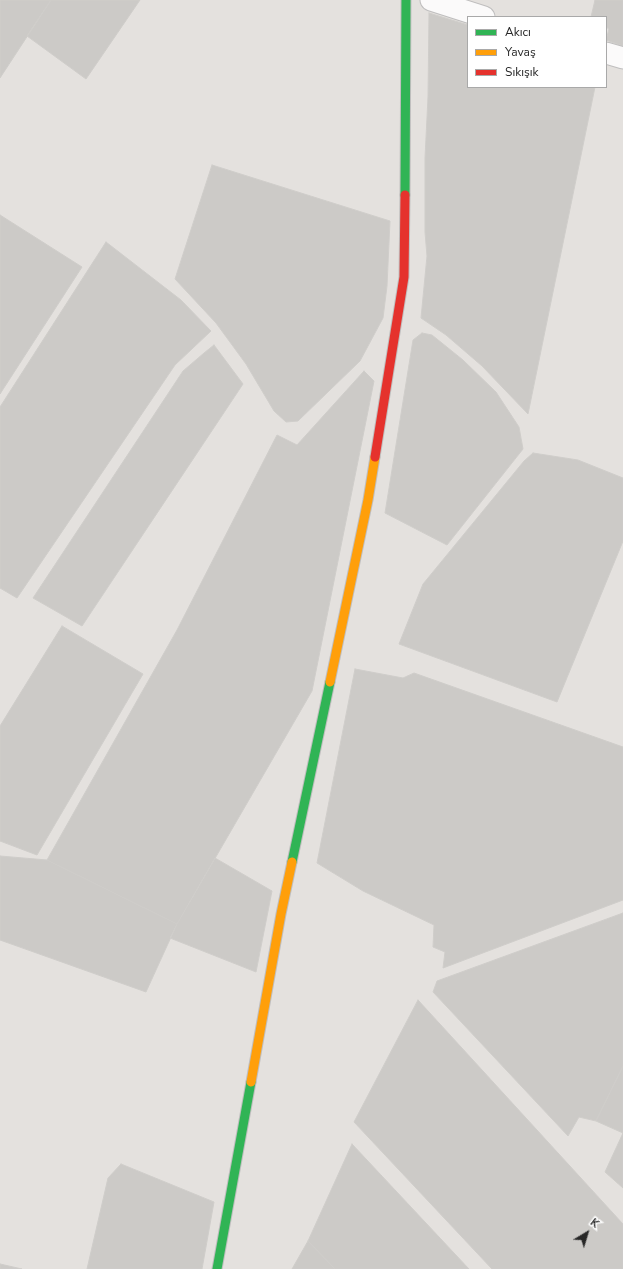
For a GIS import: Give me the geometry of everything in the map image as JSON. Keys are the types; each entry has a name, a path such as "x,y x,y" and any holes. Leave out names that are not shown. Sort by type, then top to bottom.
{"street":[{"path":"217,1269 281,914 368,500 404,277 406,0"},
{"path":"431,0 481,16"},
{"path":"607,53 623,58"}],"building":[{"path":"0,0 51,0 0,78"},
{"path":"51,0 140,0 86,79 27,36"},
{"path":"595,0 623,0 623,46 607,40 609,29 607,28 607,16 591,16"},
{"path":"429,13 467,25 467,88 595,88 528,414 482,366 446,335 421,318 427,256 425,232 425,158 428,97"},
{"path":"212,165 390,221 387,286 383,318 360,361 298,421 286,422 274,411 246,364 216,323 175,279"},
{"path":"0,215 82,267 0,394"},
{"path":"106,242 181,300 211,331 175,365 17,598 0,588 0,407"},
{"path":"422,333 432,335 463,360 496,392 519,427 523,449 447,545 385,513 413,340"},
{"path":"214,345 243,384 82,626 33,598 183,371"},
{"path":"364,371 374,381 312,691 177,924 47,860 177,630 277,435 297,445"},
{"path":"533,453 578,460 623,478 623,541 557,702 399,644 423,584 524,461"},
{"path":"62,626 143,674 37,855 0,841 0,726"},
{"path":"355,669 403,678 414,673 623,747 623,900 443,968 445,952 433,947 434,925 363,891 317,863"},
{"path":"0,856 47,860 177,924 146,992 0,940"},
{"path":"215,858 272,891 256,972 170,938"},
{"path":"623,913 623,1066 596,1121 579,1117 568,1136 433,992 437,981"},
{"path":"418,1000 623,1224 623,1269 492,1269 354,1122"},
{"path":"623,1066 623,1133 596,1121"},
{"path":"623,1133 623,1188 605,1172"},
{"path":"352,1144 469,1269 335,1269 308,1241"},
{"path":"121,1164 214,1202 202,1269 87,1269 108,1178"},
{"path":"308,1241 335,1269 292,1269"},
{"path":"0,1264 22,1269 0,1269"}],"traffic: fast":[{"path":"405,195 406,0"},
{"path":"292,862 330,682"},
{"path":"217,1269 251,1082"}],"traffic: slow":[{"path":"330,682 368,500 375,457"},
{"path":"251,1082 281,914 292,862"}],"traffic: jam":[{"path":"375,457 404,277 405,195"}]}
